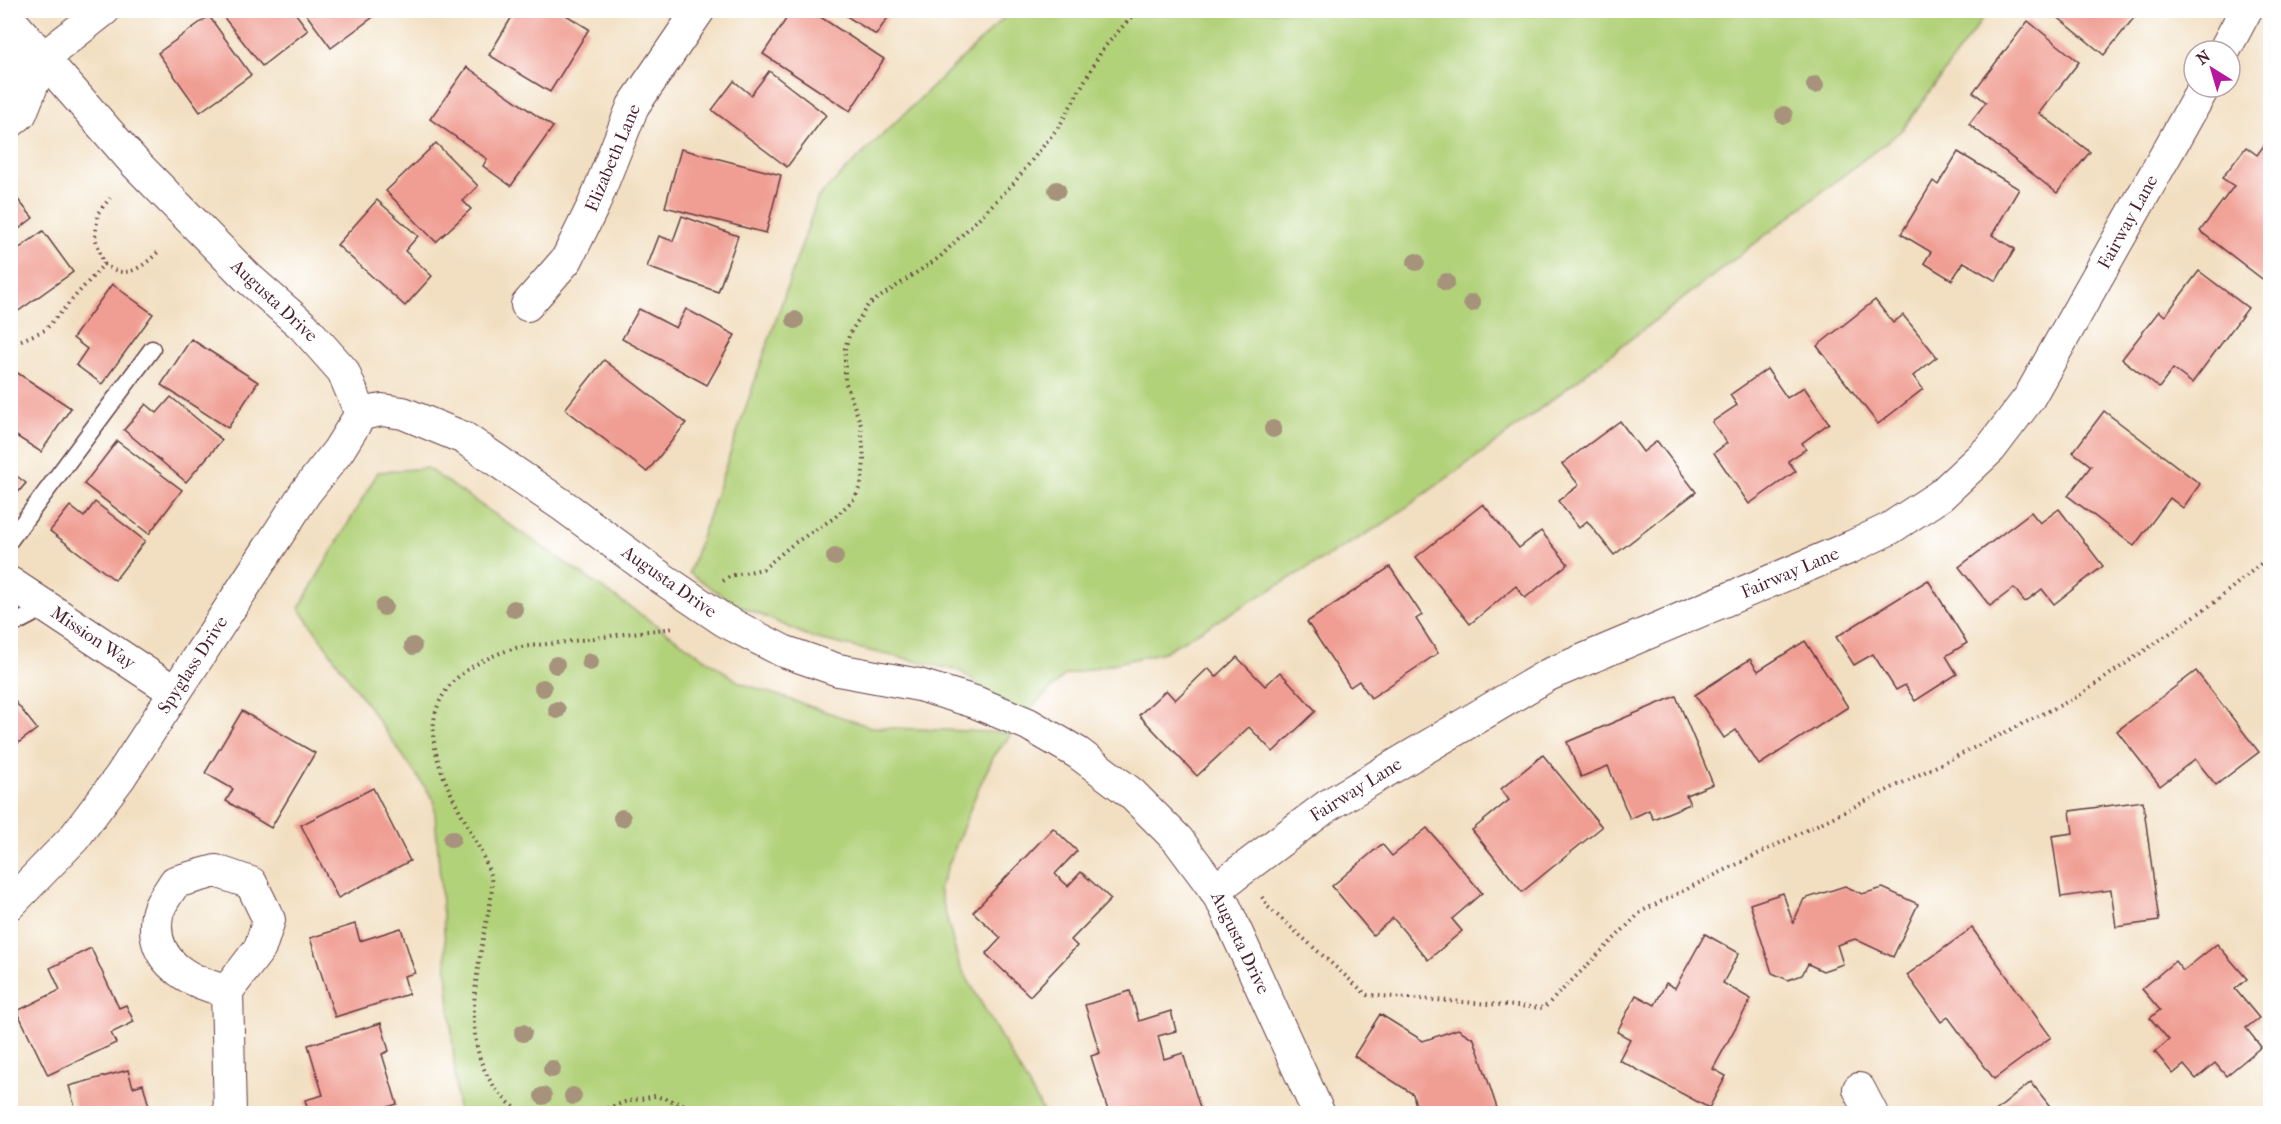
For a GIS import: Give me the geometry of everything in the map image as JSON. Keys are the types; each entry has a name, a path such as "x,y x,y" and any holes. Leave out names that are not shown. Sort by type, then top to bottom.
{"street":[{"path":"10,67 43,58 104,10"},
{"name":"Elizabeth Lane","path":"527,304 567,259 594,204 633,106 699,10"},
{"path":"2231,39 2247,10"},
{"name":"Augusta Drive","path":"10,20 135,163 247,277 303,326 343,371 361,414 382,410 404,413 464,438 725,621 783,651 838,670 919,685 975,702 1028,724 1078,753 1131,793 1178,840 1225,907 1319,1113"},
{"path":"10,122 21,113 43,58"},
{"name":"Fairway Lane","path":"1215,890 1327,806 1548,675 1851,547 1888,529 1941,495 1991,448 2029,398 2197,99"},
{"name":"Spyglass Drive","path":"10,904 74,838 120,777 305,493 338,452 361,414"},
{"name":"Mission Way","path":"10,584 175,692"},
{"path":"227,992 230,1113"}],"lane":[{"path":"10,540 152,349"},
{"path":"10,626 46,607"}],"path":[{"path":"524,1113 496,1089 479,1059 472,1018 474,988 490,901 491,876 436,759 433,725 438,705 446,690 469,667 514,649 676,627 730,576 764,569 793,544 834,518 855,498 862,481 864,460 861,425 845,381 845,348 850,333 868,305 940,257 1013,184 1060,125 1102,50 1137,10"},
{"path":"110,198 98,213 94,238 104,264 113,271 128,272 146,264 160,250"},
{"path":"10,345 45,330 104,264"},
{"path":"1243,868 1268,908 1367,994 1544,1008 1642,911 2077,697 2215,602 2271,556"},
{"path":"590,1113 655,1096 716,1113"}],"green space":[{"path":"1011,11 1988,11 1902,130 1497,442 1383,524 1164,652 1065,675 1026,713 989,694 960,671 813,638 734,603 689,573 818,197"},
{"path":"427,468 741,683 871,727 1012,733 994,756 978,789 939,889 959,964 1044,1113 458,1113 434,800 299,608 378,472"}],"building":[{"path":"218,10 293,10 308,30 262,66"},
{"path":"303,10 379,10 380,12 331,48"},
{"path":"516,10 558,10 589,29 550,92 489,55"},
{"path":"792,10 810,10 884,59 850,111 763,54"},
{"path":"837,10 893,10 876,35"},
{"path":"2049,10 2133,10 2137,14 2104,55"},
{"path":"209,16 251,75 200,112 158,53"},
{"path":"2028,21 2079,62 2039,113 2090,152 2057,193 1969,124 1986,102 1973,92"},
{"path":"467,67 553,127 511,186 483,166 487,159 430,119"},
{"path":"769,71 826,115 787,167 712,110 734,81 751,95"},
{"path":"2270,137 2270,285 2200,231 2234,186 2222,178 2246,147 2257,155"},
{"path":"436,143 478,186 463,201 471,209 436,242 386,191"},
{"path":"681,149 781,175 766,233 665,207"},
{"path":"1958,152 2019,189 1992,235 2015,249 1996,281 1964,262 1952,280 1924,263 1931,252 1901,234 1933,181 1938,185"},
{"path":"10,190 33,218 10,236"},
{"path":"377,200 418,236 405,251 432,276 405,306 337,245"},
{"path":"682,216 738,236 718,292 647,267 659,236 673,241"},
{"path":"43,231 73,272 10,317 10,255"},
{"path":"2199,271 2248,308 2192,383 2173,369 2159,388 2122,359 2159,311 2165,316"},
{"path":"112,284 153,314 102,384 76,365 87,349 73,338"},
{"path":"1875,300 1893,323 1903,315 1937,357 1913,376 1923,389 1878,424 1817,346"},
{"path":"639,309 676,328 686,309 735,335 707,385 622,339"},
{"path":"191,339 258,382 228,428 161,385"},
{"path":"604,360 686,423 647,472 565,409"},
{"path":"10,368 71,408 41,452 10,432"},
{"path":"1767,369 1787,398 1804,387 1829,423 1802,443 1806,449 1788,461 1796,471 1749,504 1714,453 1727,443 1712,422 1737,405 1730,395"},
{"path":"171,397 222,440 186,482 124,430 146,404 157,413"},
{"path":"2104,411 2200,484 2183,508 2170,498 2134,546 2068,496 2091,466 2073,452"},
{"path":"1620,421 1643,452 1657,441 1696,492 1614,555 1587,521 1579,528 1558,501 1579,485 1562,464"},
{"path":"117,441 182,490 149,534 84,484"},
{"path":"10,471 26,483 10,502"},
{"path":"95,502 145,541 115,580 50,531 70,506 84,517"},
{"path":"1483,504 1519,548 1541,531 1568,564 1525,598 1516,586 1470,624 1416,557"},
{"path":"2059,509 2103,566 2054,604 2042,589 2025,602 2014,588 1990,606 1959,567 2031,512 2040,523"},
{"path":"1390,567 1422,615 1416,619 1438,653 1371,698 1359,681 1350,687 1307,622"},
{"path":"1928,580 1967,643 1946,656 1957,674 1915,701 1905,685 1896,690 1873,654 1854,665 1836,637"},
{"path":"1805,641 1848,707 1759,765 1736,730 1724,738 1695,695 1750,659 1758,671"},
{"path":"1237,657 1265,686 1280,672 1316,711 1273,752 1249,727 1197,776 1139,715 1166,690 1175,700 1208,668 1216,677"},
{"path":"2196,671 2259,752 2216,785 2195,759 2160,786 2117,731"},
{"path":"10,695 37,729 10,749"},
{"path":"1676,696 1713,784 1686,795 1690,804 1653,819 1649,810 1630,819 1608,766 1581,777 1567,742"},
{"path":"242,711 315,753 271,828 226,801 233,789 205,773"},
{"path":"1543,755 1602,827 1522,892 1472,830 1509,800 1501,789"},
{"path":"373,788 410,861 338,898 301,825"},
{"path":"2143,801 2159,921 2116,927 2111,890 2061,897 2052,836 2073,833 2070,811"},
{"path":"1053,828 1077,851 1055,874 1068,886 1081,872 1111,899 1071,940 1077,946 1030,996 986,954 1001,938 973,912"},
{"path":"1427,828 1482,893 1452,919 1462,931 1428,960 1393,918 1373,935 1332,886 1382,844 1392,856"},
{"path":"1845,886 1862,894 1883,888 1918,904 1893,957 1855,939 1837,945 1843,964 1823,971 1808,964 1802,975 1788,980 1772,973 1750,904 1783,893 1793,923 1804,899"},
{"path":"355,924 360,941 401,928 415,973 404,976 409,994 335,1017 310,938"},
{"path":"1972,928 2051,1037 1994,1079 1948,1017 1941,1022 1907,975"},
{"path":"1705,934 1739,953 1723,983 1751,999 1713,1069 1726,1076 1709,1108 1619,1060 1630,1039 1617,1032 1636,995 1655,1005 1666,983 1675,988"},
{"path":"2217,944 2247,979 2235,989 2259,1018 2246,1028 2261,1047 2226,1076 2215,1063 2196,1079 2184,1065 2173,1074 2155,1052 2169,1040 2150,1018 2160,1010 2142,989 2175,961 2183,971"},
{"path":"91,948 119,1008 126,1005 134,1022 111,1033 116,1043 48,1075 17,1011 60,990 50,968"},
{"path":"1130,991 1139,1021 1171,1011 1176,1031 1158,1036 1164,1059 1183,1053 1201,1111 1191,1114 1109,1114 1091,1056 1100,1053 1085,1005"},
{"path":"1380,1014 1423,1041 1458,1029 1474,1039 1499,1114 1418,1114 1413,1094 1354,1056"},
{"path":"381,1023 389,1051 382,1054 397,1104 367,1114 309,1114 305,1100 323,1095 308,1045"},
{"path":"128,1070 133,1087 143,1084 151,1114 77,1114 69,1086"},
{"path":"2031,1082 2056,1114 1992,1114"}]}
